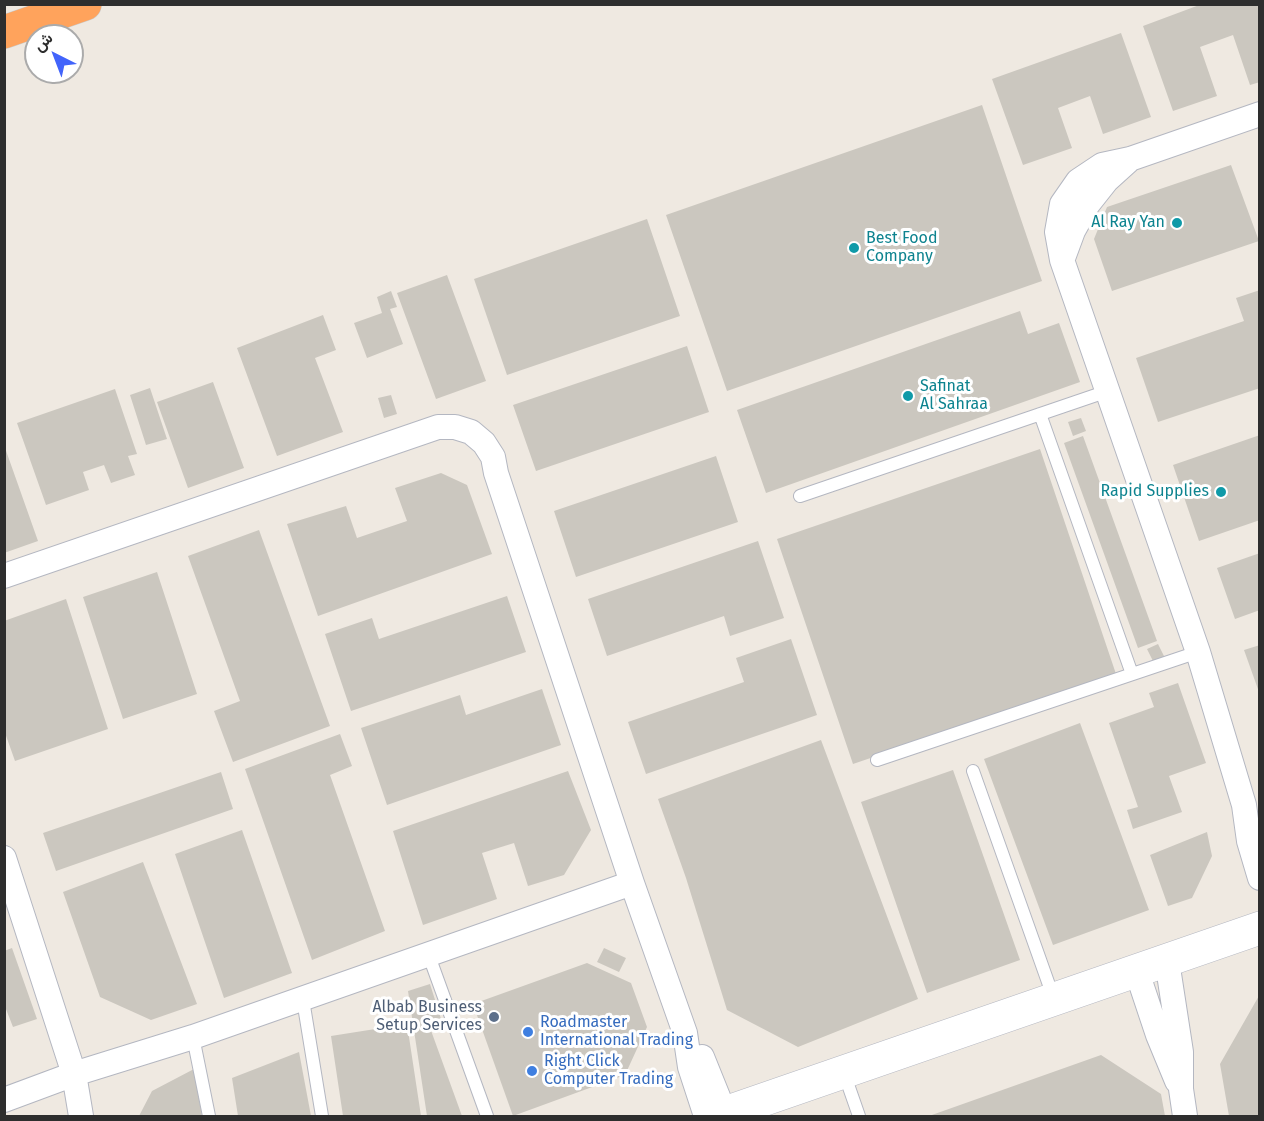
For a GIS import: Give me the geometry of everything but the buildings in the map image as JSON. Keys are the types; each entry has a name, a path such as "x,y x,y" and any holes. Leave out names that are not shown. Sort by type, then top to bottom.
{"highway":[{"path":"4,32 85,4"}],"main road":[{"path":"716,1116 1260,928"}],"street":[{"path":"1260,114 1130,159 1107,180 1088,204 1073,231 1062,260 1198,652 1244,805 1249,841 1260,878"},
{"path":"4,576 422,432 443,437 481,458 496,473 632,883 685,1033 704,1062 716,1116"},
{"path":"1244,805 1260,828"},
{"path":"4,858 74,1074 81,1116"},
{"path":"4,1100 74,1074 194,1038 632,883"},
{"path":"1152,966 1161,1045 1181,1089"},
{"path":"1152,966 1181,1052 1181,1089 1185,1116"}],"lane":[{"path":"800,496 1108,391"},
{"path":"1040,414 1132,674"},
{"path":"877,760 1198,652"},
{"path":"973,771 1054,1001"},
{"path":"429,956 487,1116"},
{"path":"303,999 322,1116"},
{"path":"194,1038 209,1116"},
{"path":"844,1073 859,1116"}],"place":[{"name":"Al Ray Yan","path":"1177,223"},
{"name":"Best Food Company","path":"854,248"},
{"name":"Safinat Al Sahraa","path":"908,396"},
{"name":"Rapid Supplies","path":"1221,492"},
{"name":"Albab Business Setup Services","path":"494,1017"},
{"name":"Roadmaster International Trading","path":"528,1032"},
{"name":"Right Click Computer Trading","path":"532,1071"}]}
